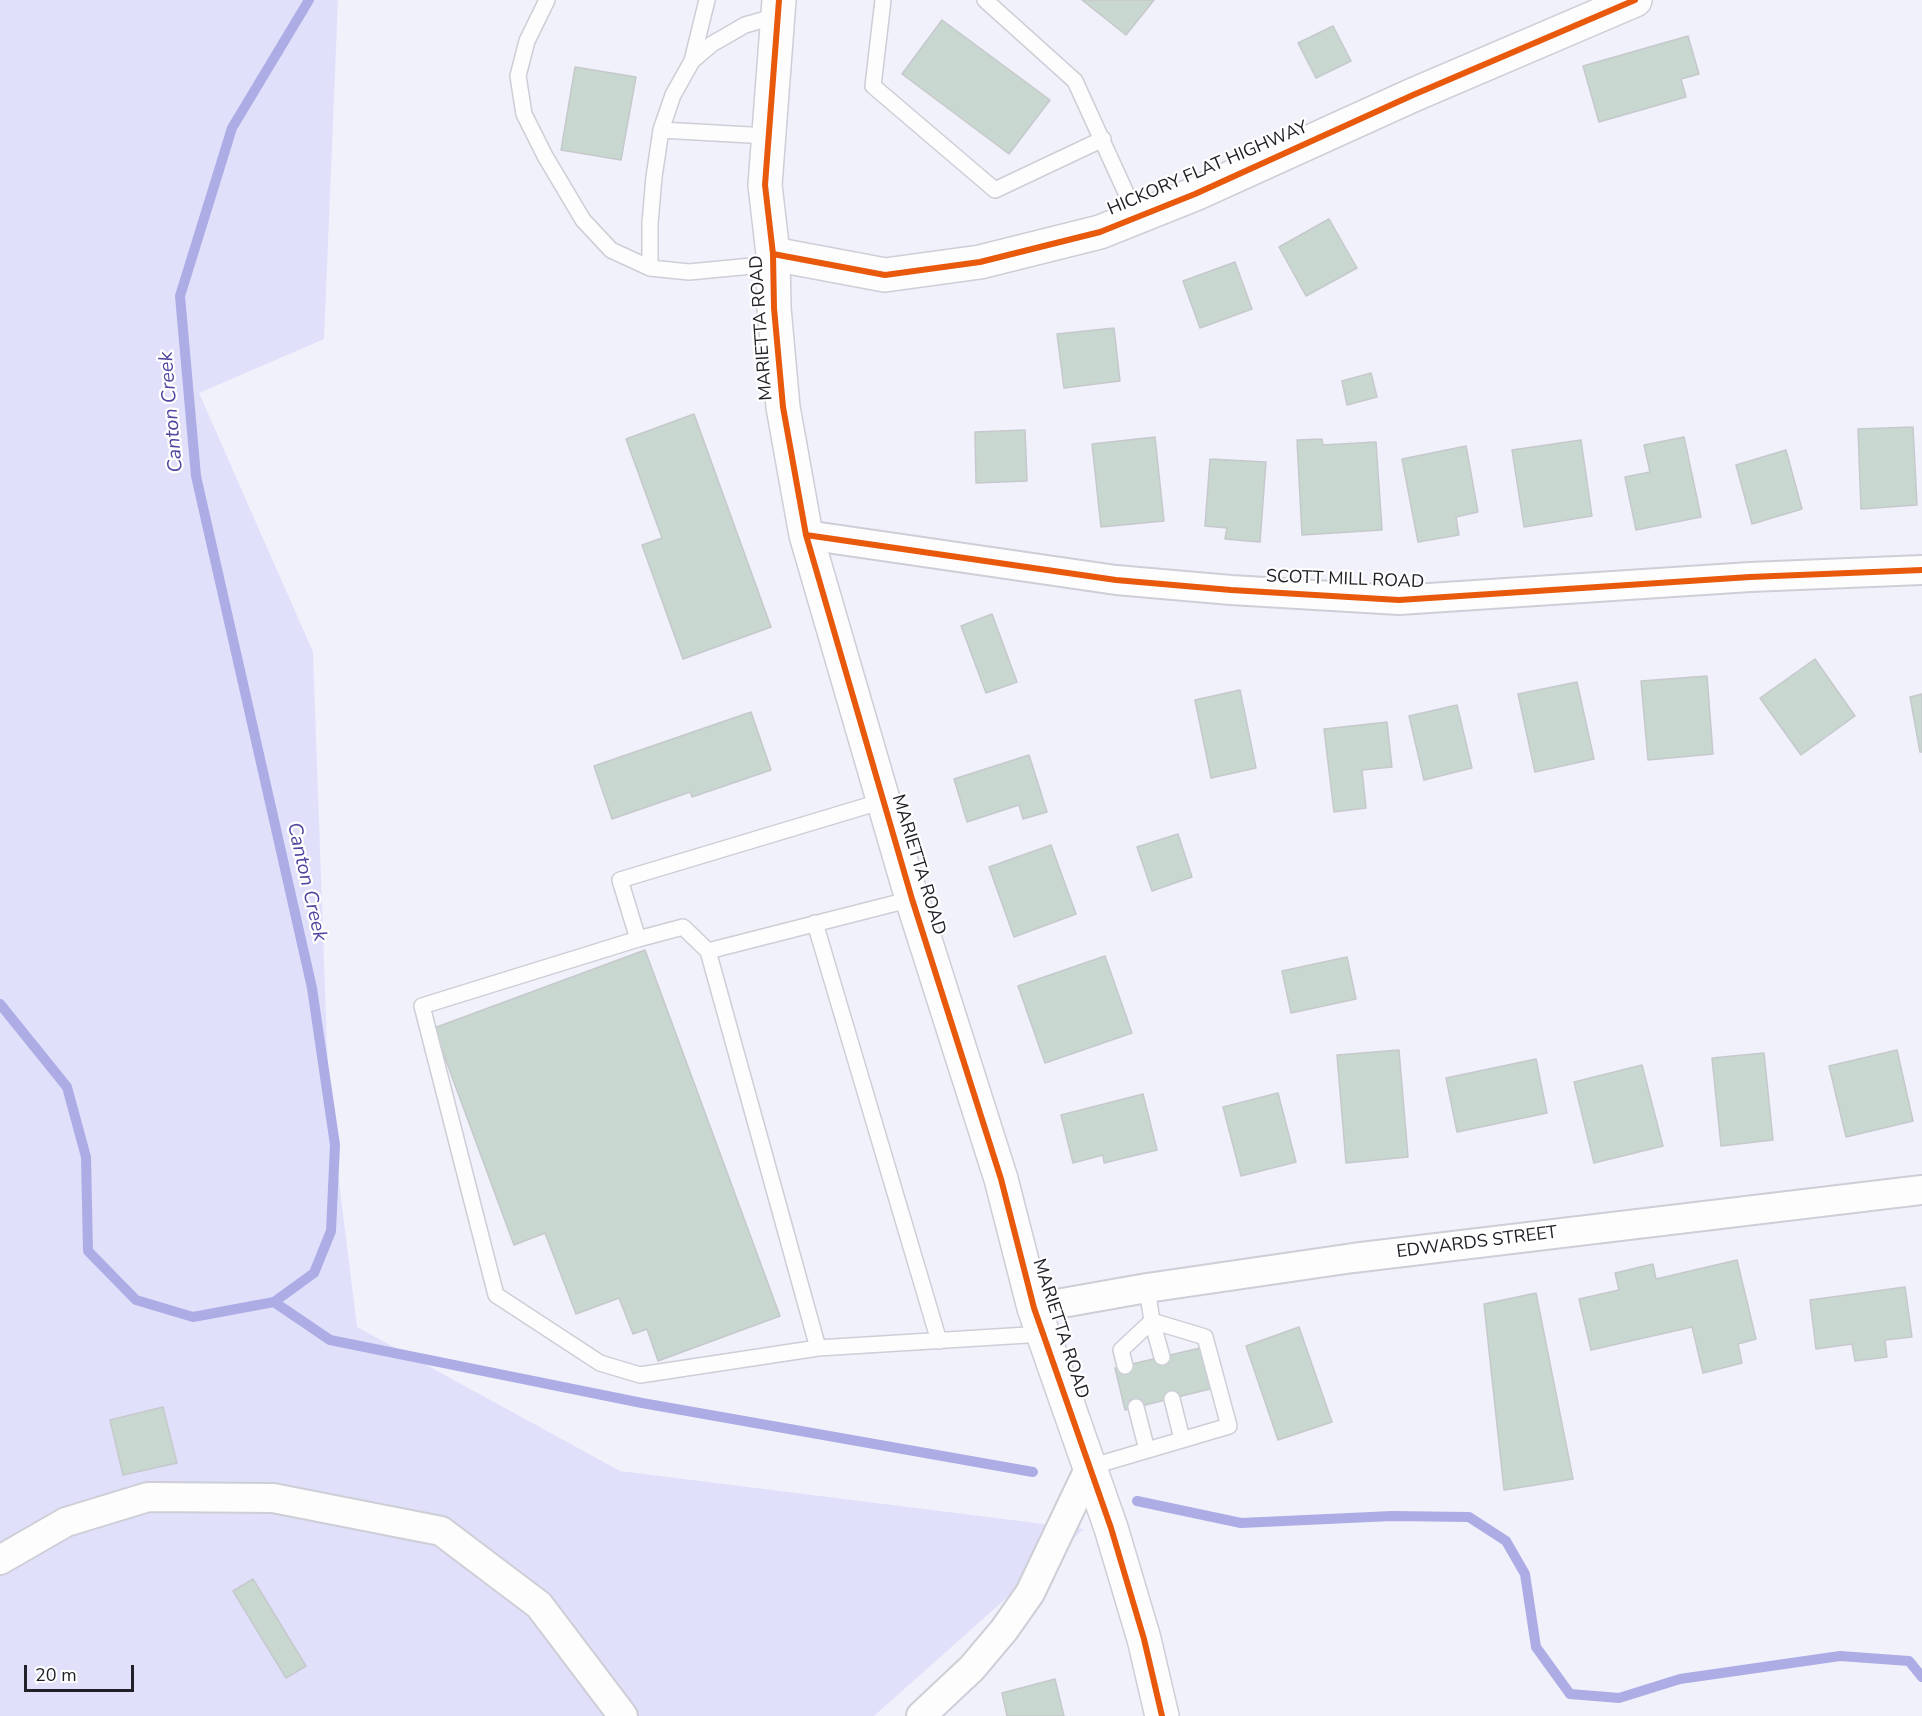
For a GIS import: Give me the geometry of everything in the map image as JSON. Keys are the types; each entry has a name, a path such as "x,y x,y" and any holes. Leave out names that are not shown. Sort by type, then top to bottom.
{"street":[{"name":"HICKORY FLAT HIGHWAY","path":"773,259 885,275 980,262 1100,232 1195,194 1424,91 1635,0"},
{"name":"MARIETTA ROAD","path":"778,8 765,185 773,259 774,308 783,407 806,535 912,899 1001,1179 1039,1321 1090,1467 1144,1639 1162,1716"},
{"name":"SCOTT MILL ROAD","path":"806,535 1116,580 1231,590 1399,600 1750,577 1922,570"},
{"name":"EDWARDS STREET","path":"1039,1321 1147,1288 1353,1258 1922,1190"},
{"path":"921,1716 972,1668 1005,1630 1030,1593 1090,1467"},
{"path":"0,1560 66,1522 148,1497 273,1498 441,1531 539,1605 623,1716"}],"lane":[{"path":"547,0 527,41 518,76 524,114 545,156 583,220 612,250 650,268 689,272 773,259"},
{"path":"650,268 650,222 661,130 673,95 692,61 707,0"},
{"path":"883,0 873,86 994,190 1103,139"},
{"path":"985,0 1075,81 1137,217"},
{"path":"692,61 712,44 778,8"},
{"path":"661,130 768,136"},
{"path":"638,939 620,880 884,801"},
{"path":"708,951 912,899"},
{"path":"815,923 939,1341"},
{"path":"818,1348 708,951 683,927 422,1006 496,1295 600,1363 640,1375 818,1348 939,1341 1039,1321"},
{"path":"1147,1288 1152,1321 1162,1357"},
{"path":"1125,1366 1120,1350 1152,1321"},
{"path":"1090,1467 1229,1426 1205,1337 1152,1321"},
{"path":"1172,1399 1182,1439"},
{"path":"1136,1407 1146,1450"}],"shaded area":[{"path":"0,0 338,0 324,339 199,393 313,652 329,1101 357,1327 620,1471 1084,1529 874,1716 0,1716"}],"building":[{"path":"1082,0 1154,0 1126,35"},
{"path":"942,20 1050,100 1009,154 902,74"},
{"path":"1333,26 1351,61 1316,78 1298,43"},
{"path":"1688,36 1699,74 1681,79 1686,97 1599,122 1583,66"},
{"path":"575,67 636,77 621,160 561,150"},
{"path":"1329,219 1357,268 1306,296 1279,247"},
{"path":"1235,262 1252,309 1200,328 1183,281"},
{"path":"1114,328 1120,381 1064,388 1057,334"},
{"path":"1371,373 1377,397 1347,405 1342,381"},
{"path":"694,414 771,627 683,659 642,545 662,538 626,439"},
{"path":"1913,427 1917,505 1861,509 1858,429"},
{"path":"1025,430 1027,481 976,483 975,432"},
{"path":"1155,437 1164,521 1101,527 1092,444"},
{"path":"1684,437 1701,517 1636,530 1625,477 1650,472 1644,445"},
{"path":"1322,439 1323,445 1376,442 1382,530 1302,535 1297,440"},
{"path":"1581,440 1592,516 1524,527 1512,450"},
{"path":"1466,446 1478,512 1456,517 1459,535 1418,542 1402,459"},
{"path":"1786,450 1802,509 1752,524 1736,465"},
{"path":"1210,459 1266,462 1260,542 1225,539 1227,528 1205,526"},
{"path":"992,614 1017,682 986,693 961,626"},
{"path":"1815,659 1855,716 1801,755 1760,698"},
{"path":"1707,676 1713,754 1648,760 1641,681"},
{"path":"1577,682 1594,759 1535,772 1518,694"},
{"path":"1240,690 1256,768 1211,778 1195,700"},
{"path":"1922,694 1922,752 1920,752 1910,697"},
{"path":"1457,705 1472,768 1424,780 1409,716"},
{"path":"751,712 771,770 692,797 690,792 612,819 594,766"},
{"path":"1387,722 1392,767 1362,770 1366,808 1334,812 1324,729"},
{"path":"1029,755 1047,812 1023,819 1019,805 967,822 954,779"},
{"path":"1178,834 1192,877 1152,891 1137,847"},
{"path":"1051,845 1076,914 1014,937 989,867"},
{"path":"645,950 780,1316 658,1361 647,1329 633,1334 619,1298 576,1314 545,1233 514,1245 434,1028"},
{"path":"1105,956 1132,1033 1045,1063 1018,986"},
{"path":"1347,957 1356,999 1291,1013 1282,971"},
{"path":"1399,1050 1408,1157 1346,1163 1337,1055"},
{"path":"1897,1050 1913,1121 1846,1137 1829,1066"},
{"path":"1764,1053 1773,1140 1721,1146 1712,1058"},
{"path":"1536,1059 1547,1113 1457,1132 1446,1078"},
{"path":"1642,1065 1663,1146 1594,1163 1574,1082"},
{"path":"1278,1093 1296,1162 1241,1176 1223,1107"},
{"path":"1143,1094 1157,1150 1104,1163 1103,1155 1073,1163 1061,1115"},
{"path":"1737,1260 1756,1339 1738,1344 1742,1363 1703,1373 1692,1327 1591,1350 1579,1299 1619,1290 1615,1273 1653,1264 1656,1279"},
{"path":"1905,1287 1912,1337 1885,1340 1887,1357 1855,1361 1852,1344 1816,1349 1810,1300"},
{"path":"1536,1293 1573,1479 1504,1490 1484,1304"},
{"path":"1299,1327 1332,1422 1278,1440 1246,1346"},
{"path":"1200,1348 1210,1389 1125,1410 1115,1368"},
{"path":"163,1407 177,1463 123,1475 110,1420"},
{"path":"253,1579 306,1666 286,1678 233,1591"},
{"path":"1055,1679 1064,1716 1007,1716 1002,1693"}],"waterway":[{"name":"Canton Creek","path":"0,1004 67,1087 86,1157 88,1251 136,1300 193,1317 274,1302 314,1273 331,1231 335,1145 312,988 196,476 180,296 232,128 309,0"},
{"path":"274,1302 330,1340 642,1403 1033,1472"},
{"path":"1137,1501 1241,1523 1392,1516 1469,1517 1506,1541 1525,1574 1536,1647 1570,1694 1619,1698 1680,1679 1840,1656 1909,1661 1922,1677"}],"cycle path":[{"path":"779,0 765,185 773,254 774,308 783,407 806,535 912,899 1001,1179 1034,1308 1111,1528 1144,1639 1162,1716"},
{"path":"773,254 885,275 980,262 1100,232 1195,194 1413,95 1635,0"},
{"path":"806,535 1116,580 1231,590 1399,600 1750,577 1922,570"}]}
